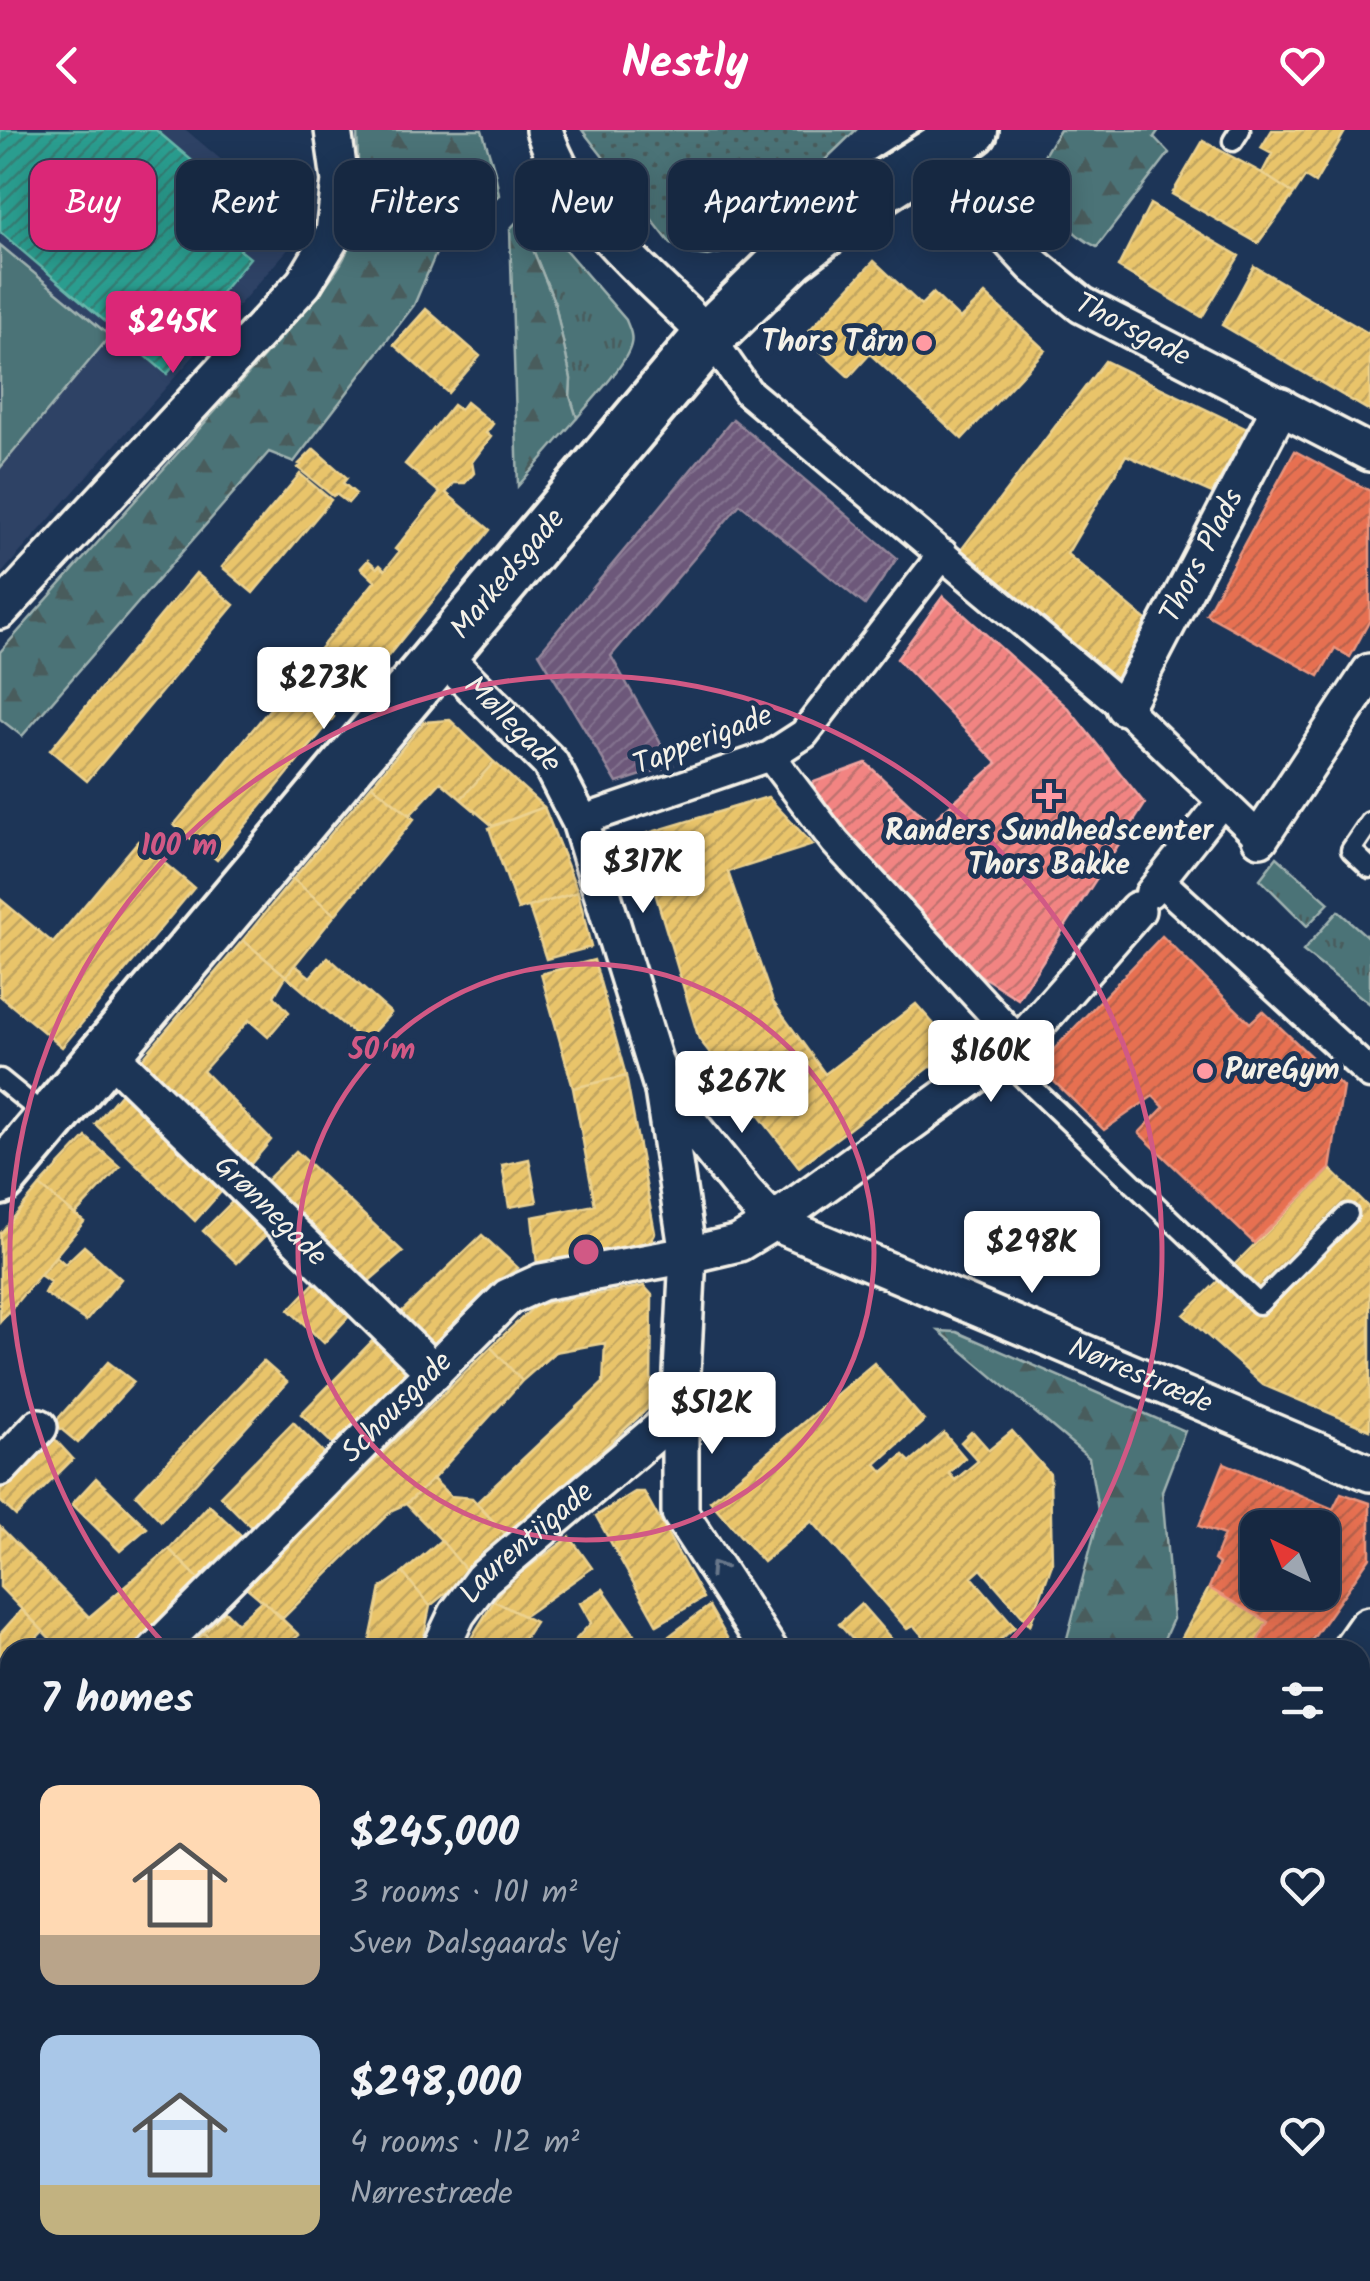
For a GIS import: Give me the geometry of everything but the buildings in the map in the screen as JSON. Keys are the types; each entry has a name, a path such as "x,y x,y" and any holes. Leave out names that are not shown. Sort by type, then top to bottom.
{"main road":[{"name":"Markedsgade","path":"0,1178 708,336 791,256 876,191 959,137"}],"street":[{"path":"0,611 304,283 334,233 340,181 332,130"},
{"path":"549,133 563,173 600,229 708,336 748,392 1124,706 1260,838 1370,672"},
{"name":"Thorsgade","path":"959,137 998,227 1034,266 1082,304 1370,453"},
{"name":"Thors Plads","path":"1124,706 1281,406"},
{"name":"Tapperigade","path":"580,822 770,756 804,734 943,554"},
{"name":"Møllegade","path":"441,654 550,763 580,822 663,1090 688,1255 680,1412 680,1513 763,1640"},
{"path":"770,756 836,842 1011,1050"},
{"path":"688,1255 739,1243 773,1222 1011,1050 1137,910 1222,802"},
{"path":"1160,880 1370,1074"},
{"name":"Grønnegade","path":"107,1052 434,1372"},
{"name":"Møllegade","path":"663,1090 773,1222"},
{"name":"Nørrestræde","path":"773,1222 1370,1473"},
{"name":"Schousgade","path":"166,1640 508,1297 540,1282 688,1255"},
{"name":"Laurentiigade","path":"445,1640 457,1614 483,1580 680,1412"},
{"path":"0,1468 39,1427"}],"lane":[{"path":"1370,822 1351,850 1370,868"},
{"path":"1011,1050 1259,1304 1348,1214"},
{"path":"0,1079 48,1119"}],"shaded area":[{"path":"0,130 186,130 221,160 176,160 176,250 287,250 0,575"}],"green space":[{"path":"357,130 482,130 491,160 358,160"},
{"path":"582,130 856,130 825,160 668,160 668,240 648,215 648,160 605,160"},
{"path":"1060,130 1159,130 1154,137 1169,153 1097,247 1070,227 1070,160 1042,160"},
{"path":"515,224 515,250 533,250 555,304 577,418 518,486 510,229"},
{"path":"0,245 110,336 0,468"},
{"path":"347,250 438,250 414,305 294,462 269,452 22,736 0,719 0,652 316,298"},
{"path":"533,250 566,250 626,320 631,335 623,362 577,418 570,396 571,379 555,304"},
{"path":"684,250 727,250 708,256"},
{"path":"1277,857 1329,903 1307,926 1260,879"},
{"path":"1338,911 1370,939 1370,1004 1303,951"},
{"path":"939,1331 957,1332 1185,1431 1162,1491 1173,1619 1164,1640 1067,1640 1099,1516 1089,1458"}],"place":[{"name":"Thors Tårn","path":"924,343"},
{"name":"Randers Sundhedscenter Thors Bakke","path":"1049,796"},
{"name":"PureGym","path":"1205,1071"}]}
